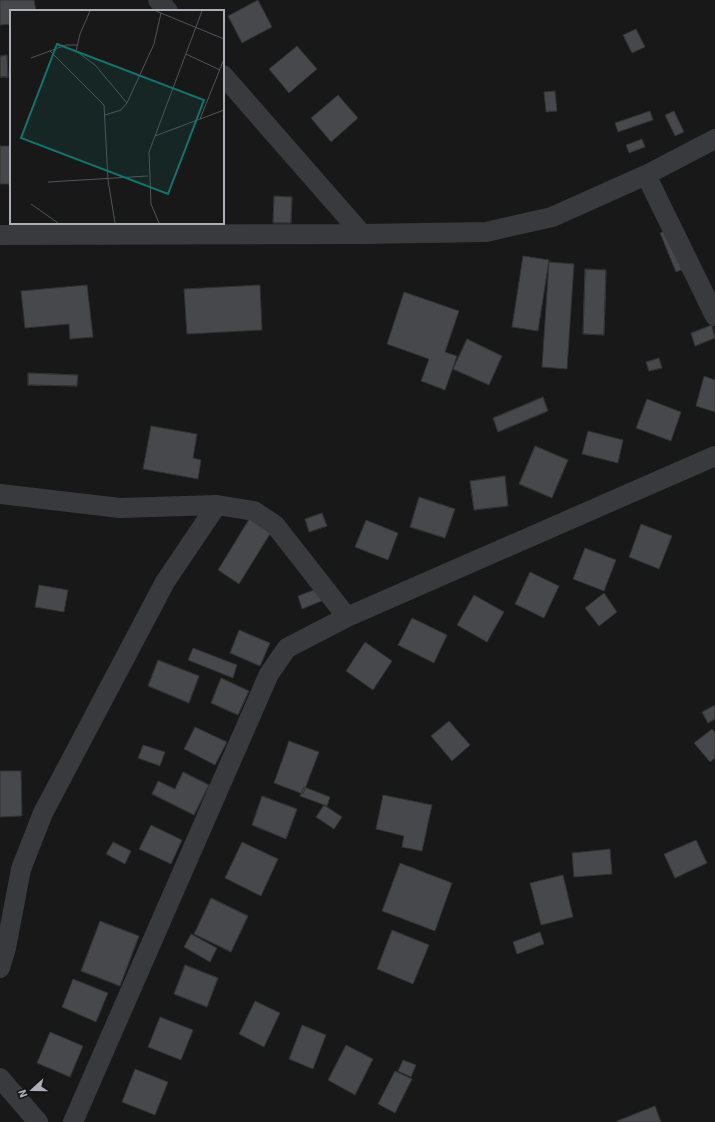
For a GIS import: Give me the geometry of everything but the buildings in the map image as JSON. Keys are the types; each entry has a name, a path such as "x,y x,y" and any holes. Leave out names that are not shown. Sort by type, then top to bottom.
{"street":[{"path":"158,0 167,10"},
{"path":"224,76 362,234"},
{"path":"0,234 362,234 486,232 552,217 646,175 715,139"},
{"path":"646,175 715,316"},
{"path":"73,1122 269,674 287,648 347,617 715,456"},
{"path":"0,494 120,508 217,505 254,511 275,524 347,617"},
{"path":"0,968 6,948 21,869 43,813 166,582 217,505"},
{"path":"0,1078 38,1122"}]}
